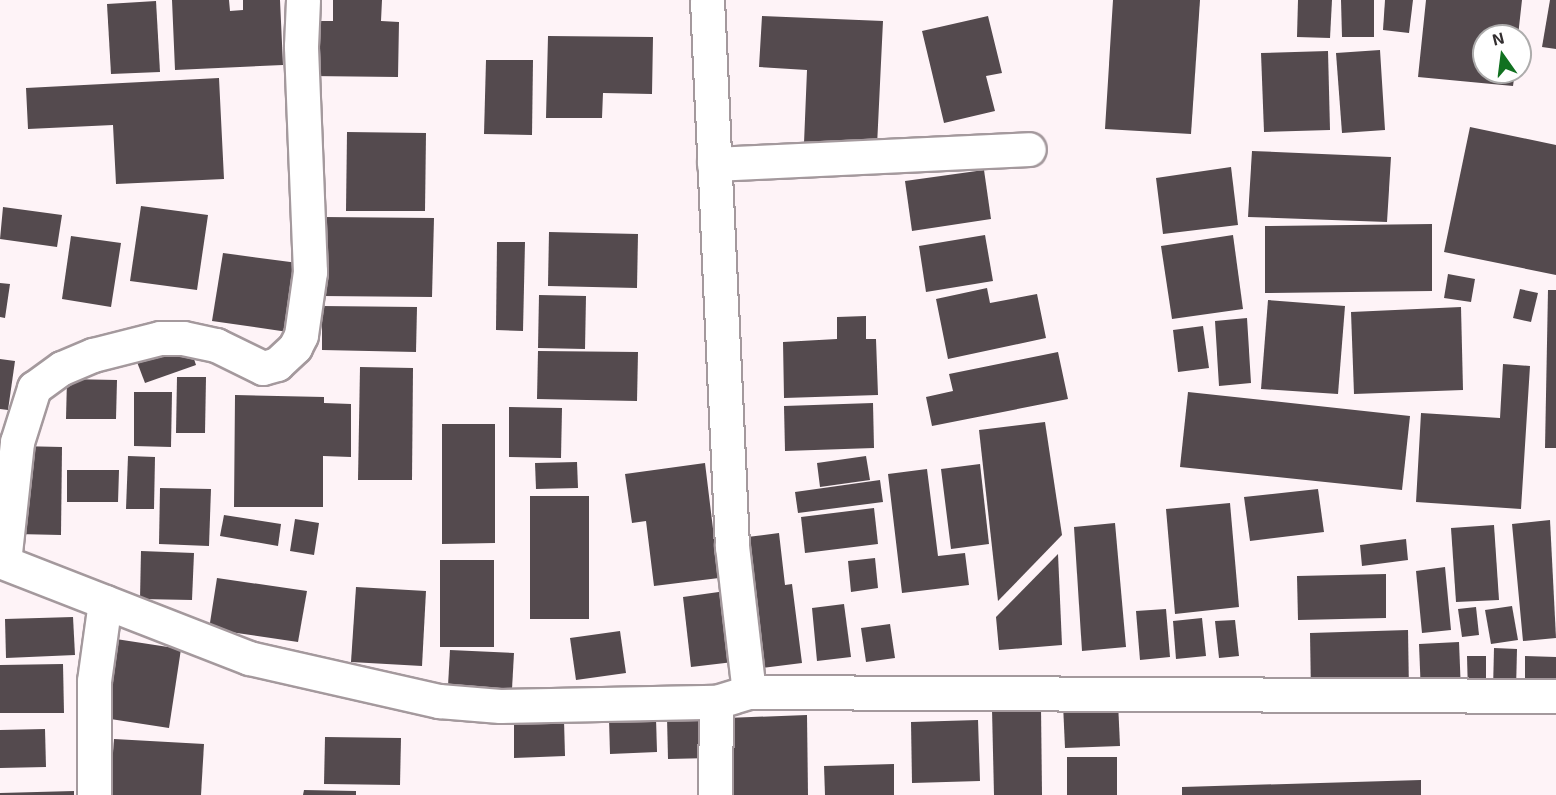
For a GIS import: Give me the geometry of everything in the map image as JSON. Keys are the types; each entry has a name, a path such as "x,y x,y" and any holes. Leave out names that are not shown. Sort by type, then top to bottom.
{"street":[{"path":"303,0 301,46 310,272 301,335 295,347 277,364 263,368 216,345 183,338 160,338 93,355 62,368 34,388 16,442 2,562 249,658 439,701 500,706 716,702 749,692 1556,696"},
{"path":"707,0 732,546 749,692"},
{"path":"714,164 1029,149"},
{"path":"94,795 94,681 105,602"},
{"path":"715,795 716,702"}],"building":[{"path":"172,0 229,0 230,11 243,10 243,0 280,0 283,65 175,70"},
{"path":"333,0 382,0 381,21 399,22 398,77 310,76 311,21 333,21"},
{"path":"1113,0 1200,0 1191,134 1105,129"},
{"path":"1298,0 1332,0 1330,38 1297,37"},
{"path":"1341,0 1374,0 1374,37 1342,37"},
{"path":"1385,0 1413,0 1409,33 1383,30"},
{"path":"1426,0 1522,0 1519,24 1472,24 1472,82 1418,77"},
{"path":"1550,0 1556,0 1556,49 1542,47"},
{"path":"156,1 160,72 111,74 107,4"},
{"path":"762,16 883,21 877,146 804,143 807,70 759,67"},
{"path":"988,16 1002,73 986,76 995,111 944,123 922,31"},
{"path":"548,36 653,37 652,94 603,93 602,118 546,118"},
{"path":"1380,50 1385,130 1342,133 1336,53"},
{"path":"1328,51 1330,130 1264,132 1261,53"},
{"path":"486,60 533,60 532,135 484,134"},
{"path":"219,78 224,179 116,184 113,125 28,129 26,88"},
{"path":"1470,127 1556,145 1556,275 1444,252"},
{"path":"347,132 426,133 425,211 346,211"},
{"path":"1252,151 1391,157 1387,222 1248,217"},
{"path":"1231,167 1238,225 1163,234 1156,178"},
{"path":"984,170 991,219 912,231 905,181"},
{"path":"141,206 208,215 197,290 130,281"},
{"path":"3,207 62,215 57,247 0,239"},
{"path":"323,217 434,218 432,297 322,296"},
{"path":"1432,224 1432,291 1265,293 1265,226"},
{"path":"549,232 638,234 637,288 548,286"},
{"path":"985,235 993,281 926,292 919,246"},
{"path":"1233,235 1243,309 1172,319 1161,246"},
{"path":"71,236 121,243 111,307 62,299"},
{"path":"497,242 525,242 523,331 496,330"},
{"path":"223,253 298,263 288,332 212,321"},
{"path":"1448,274 1475,279 1471,302 1444,298"},
{"path":"0,283 10,284 5,318 0,317"},
{"path":"987,288 990,303 1037,294 1046,338 948,359 936,299"},
{"path":"1520,289 1538,293 1531,322 1513,318"},
{"path":"1548,290 1556,290 1556,448 1545,448"},
{"path":"539,295 586,296 585,349 538,348"},
{"path":"1268,300 1345,306 1338,394 1261,389"},
{"path":"322,306 417,307 416,352 322,350"},
{"path":"1461,307 1463,390 1354,394 1351,312"},
{"path":"866,316 866,339 876,339 878,395 784,398 783,342 837,339 837,317"},
{"path":"1247,318 1251,383 1219,386 1215,321"},
{"path":"1203,326 1209,368 1178,372 1173,330"},
{"path":"189,344 196,365 145,383 137,362"},
{"path":"538,351 638,352 637,401 537,399"},
{"path":"1058,352 1068,399 932,426 926,397 953,391 949,374"},
{"path":"0,359 15,361 8,410 0,409"},
{"path":"1503,364 1530,366 1521,509 1416,502 1421,413 1500,418"},
{"path":"360,367 413,368 412,480 358,480"},
{"path":"177,377 206,377 205,433 176,433"},
{"path":"67,379 117,380 116,419 66,419"},
{"path":"134,392 172,392 171,447 134,446"},
{"path":"1188,392 1410,416 1402,490 1180,467"},
{"path":"235,395 324,397 324,403 351,404 351,457 323,456 323,507 234,507"},
{"path":"873,403 874,448 785,451 784,406"},
{"path":"509,407 562,408 561,458 509,457"},
{"path":"1045,422 1062,535 998,601 979,430"},
{"path":"442,424 495,424 495,543 442,544"},
{"path":"18,446 62,447 61,535 17,534"},
{"path":"128,456 155,457 154,509 126,509"},
{"path":"866,456 870,480 820,487 817,463"},
{"path":"577,462 578,488 536,489 535,463"},
{"path":"705,463 719,578 654,586 646,521 632,523 625,474"},
{"path":"980,464 989,544 951,549 941,469"},
{"path":"927,469 938,556 965,553 969,585 902,593 888,474"},
{"path":"67,470 119,470 118,502 67,502"},
{"path":"880,480 883,502 798,513 795,492"},
{"path":"160,488 211,489 209,546 159,544"},
{"path":"1318,489 1324,532 1250,541 1244,497"},
{"path":"530,496 589,496 589,619 530,619"},
{"path":"1230,503 1239,607 1175,614 1166,509"},
{"path":"874,508 878,544 805,553 801,517"},
{"path":"224,515 281,524 278,546 220,536"},
{"path":"295,519 319,523 314,555 290,551"},
{"path":"1550,520 1556,638 1523,641 1512,524"},
{"path":"1115,523 1126,647 1082,651 1074,527"},
{"path":"1494,525 1499,600 1456,602 1451,528"},
{"path":"779,533 785,585 792,584 802,663 753,669 739,538"},
{"path":"1406,539 1408,560 1362,566 1360,545"},
{"path":"141,551 194,553 192,600 140,599"},
{"path":"1058,554 1062,645 999,650 996,617"},
{"path":"875,558 878,588 851,592 848,561"},
{"path":"440,560 494,560 494,647 440,647"},
{"path":"1445,567 1451,630 1422,633 1416,571"},
{"path":"1386,574 1386,618 1298,620 1297,576"},
{"path":"217,578 307,591 298,642 209,629"},
{"path":"356,587 426,591 422,666 351,662"},
{"path":"733,590 742,661 691,667 683,597"},
{"path":"844,604 851,657 817,661 812,608"},
{"path":"1512,606 1518,640 1491,644 1485,610"},
{"path":"1476,607 1479,635 1462,637 1458,609"},
{"path":"1166,609 1170,657 1140,660 1136,611"},
{"path":"73,617 75,655 6,658 5,619"},
{"path":"1202,618 1206,656 1176,659 1173,621"},
{"path":"1235,620 1239,656 1219,658 1215,621"},
{"path":"890,624 895,658 866,662 861,628"},
{"path":"1408,630 1409,692 1311,694 1310,633"},
{"path":"620,631 626,673 576,680 570,638"},
{"path":"116,639 181,649 169,728 104,718"},
{"path":"1459,642 1461,692 1421,694 1419,644"},
{"path":"1494,648 1517,649 1516,690 1493,690"},
{"path":"450,650 514,653 512,689 448,686"},
{"path":"1467,656 1486,656 1486,693 1468,693"},
{"path":"1525,656 1556,657 1556,682 1525,681"},
{"path":"63,664 64,713 0,713 0,665"},
{"path":"1118,702 1120,746 1065,748 1063,704"},
{"path":"1041,707 1042,795 994,795 992,709"},
{"path":"807,715 808,795 728,795 726,718"},
{"path":"667,717 710,717 711,758 668,759"},
{"path":"656,718 657,752 610,754 609,719"},
{"path":"564,720 565,756 514,758 514,722"},
{"path":"978,720 980,781 912,783 911,722"},
{"path":"45,729 46,767 0,768 0,730"},
{"path":"325,737 401,738 400,785 324,784"},
{"path":"114,739 204,744 201,795 110,795"},
{"path":"1067,757 1117,757 1117,795 1067,795"},
{"path":"894,764 894,795 825,795 824,766"},
{"path":"1421,780 1421,795 1182,795 1182,787"},
{"path":"304,790 356,791 356,795 303,795"},
{"path":"74,791 74,795 0,795 0,793"}]}
